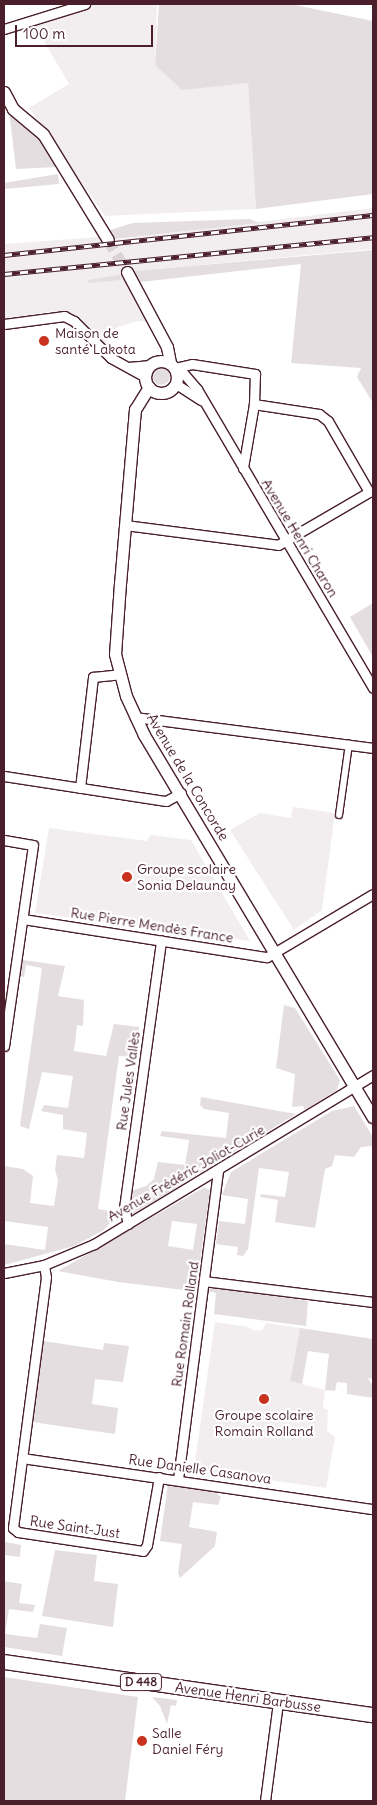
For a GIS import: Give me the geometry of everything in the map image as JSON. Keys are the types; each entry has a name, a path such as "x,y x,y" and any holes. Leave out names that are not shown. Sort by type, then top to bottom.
{"main road":[{"name":"Avenue Henri Barbusse","path":"4,1662 373,1715"}],"street":[{"path":"4,29 85,4"},
{"path":"4,92 13,109 42,134 108,240"},
{"path":"4,324 64,316 74,321 111,358 128,367 156,392 165,392 174,372 168,347 127,272"},
{"path":"128,367 151,365 160,361 174,372"},
{"path":"174,372 192,364 254,374 254,404 243,468"},
{"path":"147,382 151,365"},
{"name":"Avenue Henri Charon","path":"174,372 203,402 373,688"},
{"name":"Avenue de la Concorde","path":"147,382 135,409 116,654 120,674 135,717 373,1117"},
{"path":"125,524 270,546 286,541 369,492 328,421 319,414 254,404"},
{"path":"80,788 93,677 120,674"},
{"path":"135,717 373,748"},
{"path":"339,815 349,744"},
{"path":"4,776 166,801 181,793"},
{"path":"4,840 33,844 23,919 6,1018 4,1046"},
{"path":"276,952 373,894"},
{"name":"Rue Pierre Mendès France","path":"23,919 267,957 276,952"},
{"name":"Rue Jules Vallès","path":"128,1224 124,1208 161,941"},
{"name":"Avenue Frédéric Joliot-Curie","path":"4,1273 44,1265 94,1244 218,1172 373,1076"},
{"name":"Rue Romain Rolland","path":"178,1479 218,1172"},
{"name":"Rue Saint-Just","path":"44,1265 46,1277 13,1528 18,1532 143,1551 147,1544 159,1477"},
{"path":"204,1281 373,1302"},
{"name":"Rue Danielle Casanova","path":"22,1458 178,1479 373,1509"},
{"path":"265,1801 278,1702"}],"shaded area":[{"path":"95,4 157,4 155,65 248,83 256,209 105,216 29,108 69,84 35,26"},
{"path":"159,4 290,4 373,21 373,194 256,209 248,83 182,90 155,65"},
{"path":"9,111 38,136 57,167 16,169"},
{"path":"58,174 59,184 4,189 4,183"},
{"path":"373,208 373,249 123,272 147,322 138,321 118,327 109,336 100,355 54,311 4,320 4,244 100,237 103,241"},
{"path":"250,219 259,223 114,239 110,230 133,223"},
{"path":"373,250 373,403 357,377 361,368 291,363 301,264 141,282 133,271"},
{"path":"120,275 121,280 88,283 88,280"},
{"path":"161,367 167,370 170,376 167,382 161,385 155,382 152,376 155,370"},
{"path":"373,603 373,657 350,617"},
{"path":"293,807 335,813 322,910 294,930 230,830 260,813 291,818"},
{"name":"Groupe scolaire Sonia Delaunay","path":"49,828 147,841 151,835 191,840 250,941 35,913"},
{"path":"23,960 65,966 58,996 84,1000 83,1026 77,1025 74,1051 106,1056 114,1024 139,1027 135,1057 119,1056 98,1209 114,1212 113,1219 104,1230 74,1246 4,1265 4,1244 45,1250 48,1227 4,1221 4,1166 23,1169 33,1176 30,1203 54,1206 58,1180 55,1170 57,1155 84,1158 87,1133 63,1129 63,1115 41,1111 44,1105 68,1108 73,1076 42,1072 29,1129 20,1126 42,968 26,965 24,977 19,976"},
{"path":"284,1005 295,1008 340,1080 337,1090 305,1110 303,1106 292,1107 295,1074 276,1068"},
{"path":"201,1097 296,1114 133,1214 130,1208 131,1191 146,1186 154,1179 158,1162 185,1165 189,1140 160,1136 162,1131 226,1138 229,1113 204,1109 200,1105"},
{"path":"354,1106 373,1137 373,1146 361,1147 354,1157 335,1155 332,1166 325,1169 315,1228 275,1222 278,1200 260,1197 261,1194 285,1197 289,1172 259,1168 248,1249 243,1256 237,1255 238,1247 216,1244 219,1221 245,1224 248,1199 222,1195 231,1172 332,1111"},
{"path":"205,1187 210,1191 200,1261 203,1264 197,1289 184,1290 118,1282 58,1271","holes":["172,1221 197,1224 193,1250 168,1246"]},
{"path":"213,1285 308,1301 306,1326 214,1314 216,1293 207,1291"},
{"name":"Groupe scolaire Romain Rolland","path":"215,1322 248,1327 255,1331 262,1330 266,1323 300,1328 290,1381 325,1390 323,1408 328,1410 327,1431 335,1437 326,1488 194,1469"},
{"path":"300,1328 373,1339 373,1379 368,1378 373,1387 373,1398 347,1394 347,1383 337,1382 335,1391 325,1390 329,1354 308,1351 302,1384 290,1381"},
{"path":"43,1341 103,1350 104,1343 129,1346 123,1382 95,1379 92,1404 118,1408 115,1434 32,1422"},
{"path":"168,1484 213,1490 221,1497 218,1505 193,1502 189,1527 217,1532 215,1546 180,1578 178,1573 182,1544 160,1541"},
{"path":"4,1534 5,1542 21,1545 20,1557 4,1555"},
{"path":"55,1550 97,1555 94,1581 118,1584 113,1627 42,1616"},
{"path":"4,1581 22,1584 19,1603 35,1605 33,1612 9,1609 5,1634 37,1638 40,1624 67,1628 62,1656 4,1647"},
{"path":"4,1677 138,1697 125,1801 4,1801"},
{"path":"152,1697 177,1700 176,1706 171,1705 167,1724 160,1706"}],"tunnel":[{"path":"108,240 127,272"}],"railway":[{"path":"4,255 373,215"},
{"path":"4,274 373,237"}],"place":[{"name":"Maison de santé Lakota","path":"44,341"},
{"name":"Groupe scolaire Sonia Delaunay","path":"127,877"},
{"name":"Groupe scolaire Romain Rolland","path":"264,1399"},
{"name":"Salle Daniel Féry","path":"142,1741"}]}
